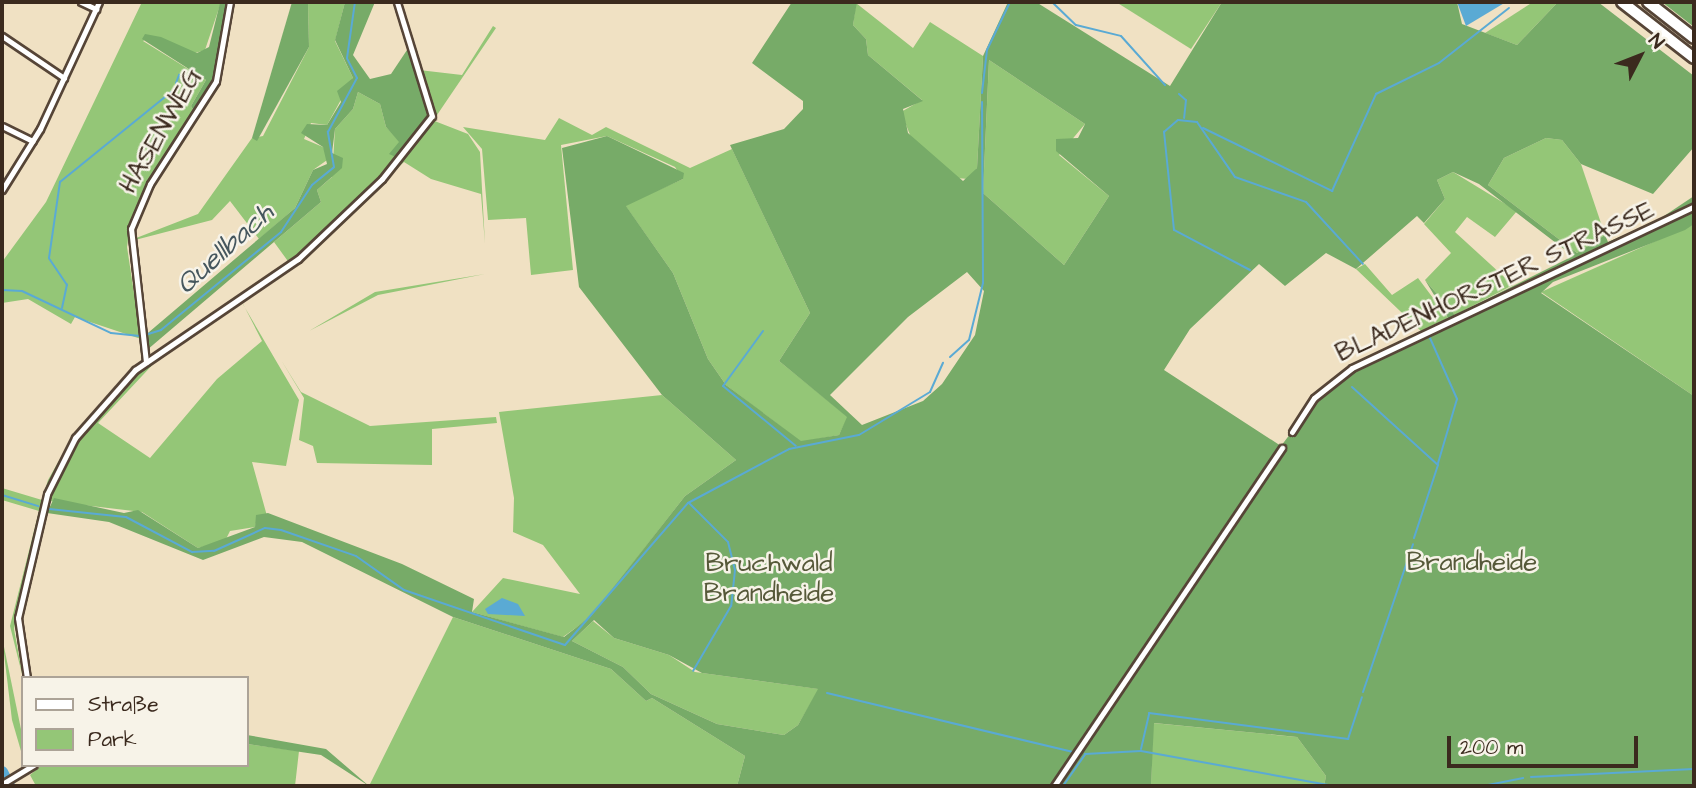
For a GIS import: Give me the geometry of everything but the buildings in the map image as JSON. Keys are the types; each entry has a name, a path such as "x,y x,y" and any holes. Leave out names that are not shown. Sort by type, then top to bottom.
{"highway":[{"path":"1622,2 1694,58"},
{"path":"1648,2 1694,38"}],"street":[{"path":"80,2 96,9"},
{"path":"2,190 33,141 99,2"},
{"name":"HASENWEG","path":"146,362 130,247 134,220 216,81 230,2"},
{"path":"27,676 16,627 52,478 82,429 146,362 285,270 382,179 432,116 397,2"},
{"path":"2,36 64,78"},
{"path":"2,127 33,141"},
{"name":"BLADENHORSTER STRASSE","path":"1292,432 1314,398 1352,368 1694,206"},
{"path":"1054,786 1282,448"},
{"path":"2,784 17,778 31,767"}],"green space":[{"path":"142,2 221,2 205,50 192,54 151,36 143,41 206,80 191,106 195,113 158,167 130,224 127,247 141,339 75,317 71,324 28,299 2,303 2,262 46,202"},
{"path":"229,2 214,78 195,113 191,106 206,80 142,39 145,34 161,37 197,53 209,47 220,3"},
{"path":"292,2 308,2 309,47 257,141 252,138"},
{"path":"308,2 345,2 335,41 353,78 327,125 311,123 304,139 323,147 330,158 313,170 295,208 259,239 230,201 212,220 135,240 143,332 131,240 198,214 252,138 263,136 309,47"},
{"path":"345,2 375,2 353,55 370,79 391,74 409,47 428,113 424,126 398,158 389,154 399,142 386,127 380,104 358,92 353,109 335,129 332,153 343,158 342,168 317,190 321,202 147,350 142,338 295,208 313,170 327,164 323,147 301,133 307,124 327,125 341,102 337,91 353,78 335,40"},
{"name":"Brandheide","path":"792,2 857,2 853,25 866,39 868,55 923,101 903,109 908,133 963,181 977,168 983,56 1008,2 1036,2 1170,86 1222,2 1457,2 1462,24 1517,45 1558,2 1598,2 1694,76 1694,147 1653,194 1581,164 1562,140 1546,138 1504,158 1488,185 1577,253 1605,235 1608,242 1655,222 1694,196 1694,224 1685,230 1553,282 1541,293 1694,396 1694,786 1324,786 1326,776 1297,737 1154,723 1151,786 737,786 745,756 652,698 646,701 611,669 453,617 302,542 264,537 203,560 109,522 47,513 54,498 124,513 138,510 198,548 255,527 256,515 268,513 402,564 474,599 472,612 564,637 591,616 685,496 736,460 662,395 579,287 562,148 607,136 684,173 683,179 626,206 673,273 708,359 726,385 801,441 839,435 847,417 779,361 810,313 730,145 784,129 803,109 803,101 752,63","holes":["989,60 1085,124 1078,138 1056,139 1056,151 1109,196 1064,265 983,193","1453,172 1479,184 1573,256 1455,315 1425,280 1448,318 1331,380 1281,446 1164,370 1190,329 1259,264 1285,286 1326,253 1356,269 1417,216 1424,223 1445,199 1437,180","967,272 984,291 975,335 942,384 923,401 862,425 830,395 908,317","594,620 614,638 669,655 702,673 818,689 798,725 784,735 717,724 651,694 623,667 572,641"]},
{"path":"1116,2 1222,2 1191,49"},
{"path":"1533,2 1558,2 1517,45 1485,33"},
{"path":"1662,2 1694,2 1694,27"},
{"path":"856,3 913,48 930,22 983,56 977,168 969,179 956,178 912,140 901,112 922,100 868,55 866,39 853,25"},
{"path":"493,26 496,28 437,115 419,70 462,75"},
{"path":"989,60 1085,124 1059,155 1109,196 1064,265 983,193"},
{"path":"358,92 380,104 386,127 400,142 398,158 290,264 274,242 321,202 317,190 332,177 335,129 353,109"},
{"path":"559,118 592,135 606,127 690,168 732,149 810,313 779,361 848,417 839,435 801,442 726,385 708,359 673,273 625,205 683,179 675,167 607,136 561,145 573,270 531,275 526,218 488,220 482,149 463,127 545,140"},
{"path":"432,120 468,134 480,152 485,244 481,194 431,179 404,162 317,245 399,163"},
{"path":"1546,138 1562,140 1581,164 1605,235 1577,253 1488,185 1504,158"},
{"path":"1453,172 1517,211 1495,237 1467,217 1455,232 1513,285 1455,315 1425,280 1451,253 1424,224 1445,199 1437,180"},
{"path":"1694,224 1694,396 1541,292"},
{"path":"1365,264 1392,295 1418,278 1448,318 1421,331 1356,269"},
{"path":"485,274 378,295 309,331 375,292"},
{"path":"242,302 157,360 98,423 150,458 217,379 262,341 245,308 299,400 286,466 252,462 267,516 257,518 255,527 230,531 225,541 198,548 142,512 49,501 22,616 47,499 75,442 140,369"},
{"path":"281,360 301,392 370,426 496,417 497,423 432,429 432,465 317,463 313,446 299,440 304,398"},
{"path":"662,395 736,460 685,496 591,617 563,637 472,612 503,578 580,594 543,545 513,532 514,498 499,412"},
{"path":"69,443 47,488 14,629 22,676 10,626 39,511 2,500 2,488 42,500 48,480"},
{"path":"453,617 611,669 646,701 652,698 745,756 737,786 369,786"},
{"path":"593,621 614,638 669,655 695,672 819,689 798,725 784,735 717,724 651,694 623,667 572,641"},
{"path":"2,637 21,729 21,751 12,720"},
{"path":"1153,723 1297,737 1326,776 1324,786 1151,786"},
{"path":"248,735 326,749 369,786 321,755 248,744"},
{"path":"248,744 299,751 295,786 36,786 30,775 40,767 248,767"}],"water":[{"path":"1457,2 1506,2 1466,26"},
{"path":"502,598 518,604 525,616 488,614 485,609"}],"waterway":[{"name":"Quellbach","path":"145,335 161,330 281,232 312,185 334,167 328,132 357,78 347,58 355,2"},
{"path":"982,93 987,50 1010,2"},
{"path":"1052,2 1076,25 1121,36 1165,85"},
{"path":"1203,128 1332,191 1376,94 1439,63 1509,8"},
{"path":"176,83 179,75"},
{"path":"62,308 67,285 49,258 60,182 171,92"},
{"path":"1179,94 1186,100 1184,118"},
{"path":"950,357 969,340 983,283 982,102"},
{"path":"1250,270 1174,230 1164,132 1178,120 1197,122 1235,177 1306,202 1363,264"},
{"name":"Quellbach","path":"2,290 22,291 111,333 140,336"},
{"path":"763,331 723,386 796,446"},
{"path":"1430,338 1457,399 1438,463"},
{"path":"49,509 126,517 192,552 214,551 265,528 281,530 356,556 404,590 565,645 688,503 789,449 859,435 930,392 943,363"},
{"path":"1352,387 1438,465 1414,538"},
{"path":"2,495 38,506"},
{"path":"689,503 728,542 735,570 731,606 693,671"},
{"path":"1363,692 1413,544"},
{"path":"827,693 1072,752"},
{"path":"1141,749 1149,713 1348,739 1362,697"},
{"path":"1063,786 1085,754 1141,751 1334,786"},
{"path":"1531,777 1694,769"},
{"path":"2,772 9,786"},
{"path":"1483,786 1523,778"}],"park label":[{"name":"Bruchwald Brandheide","path":"769,579"}]}
